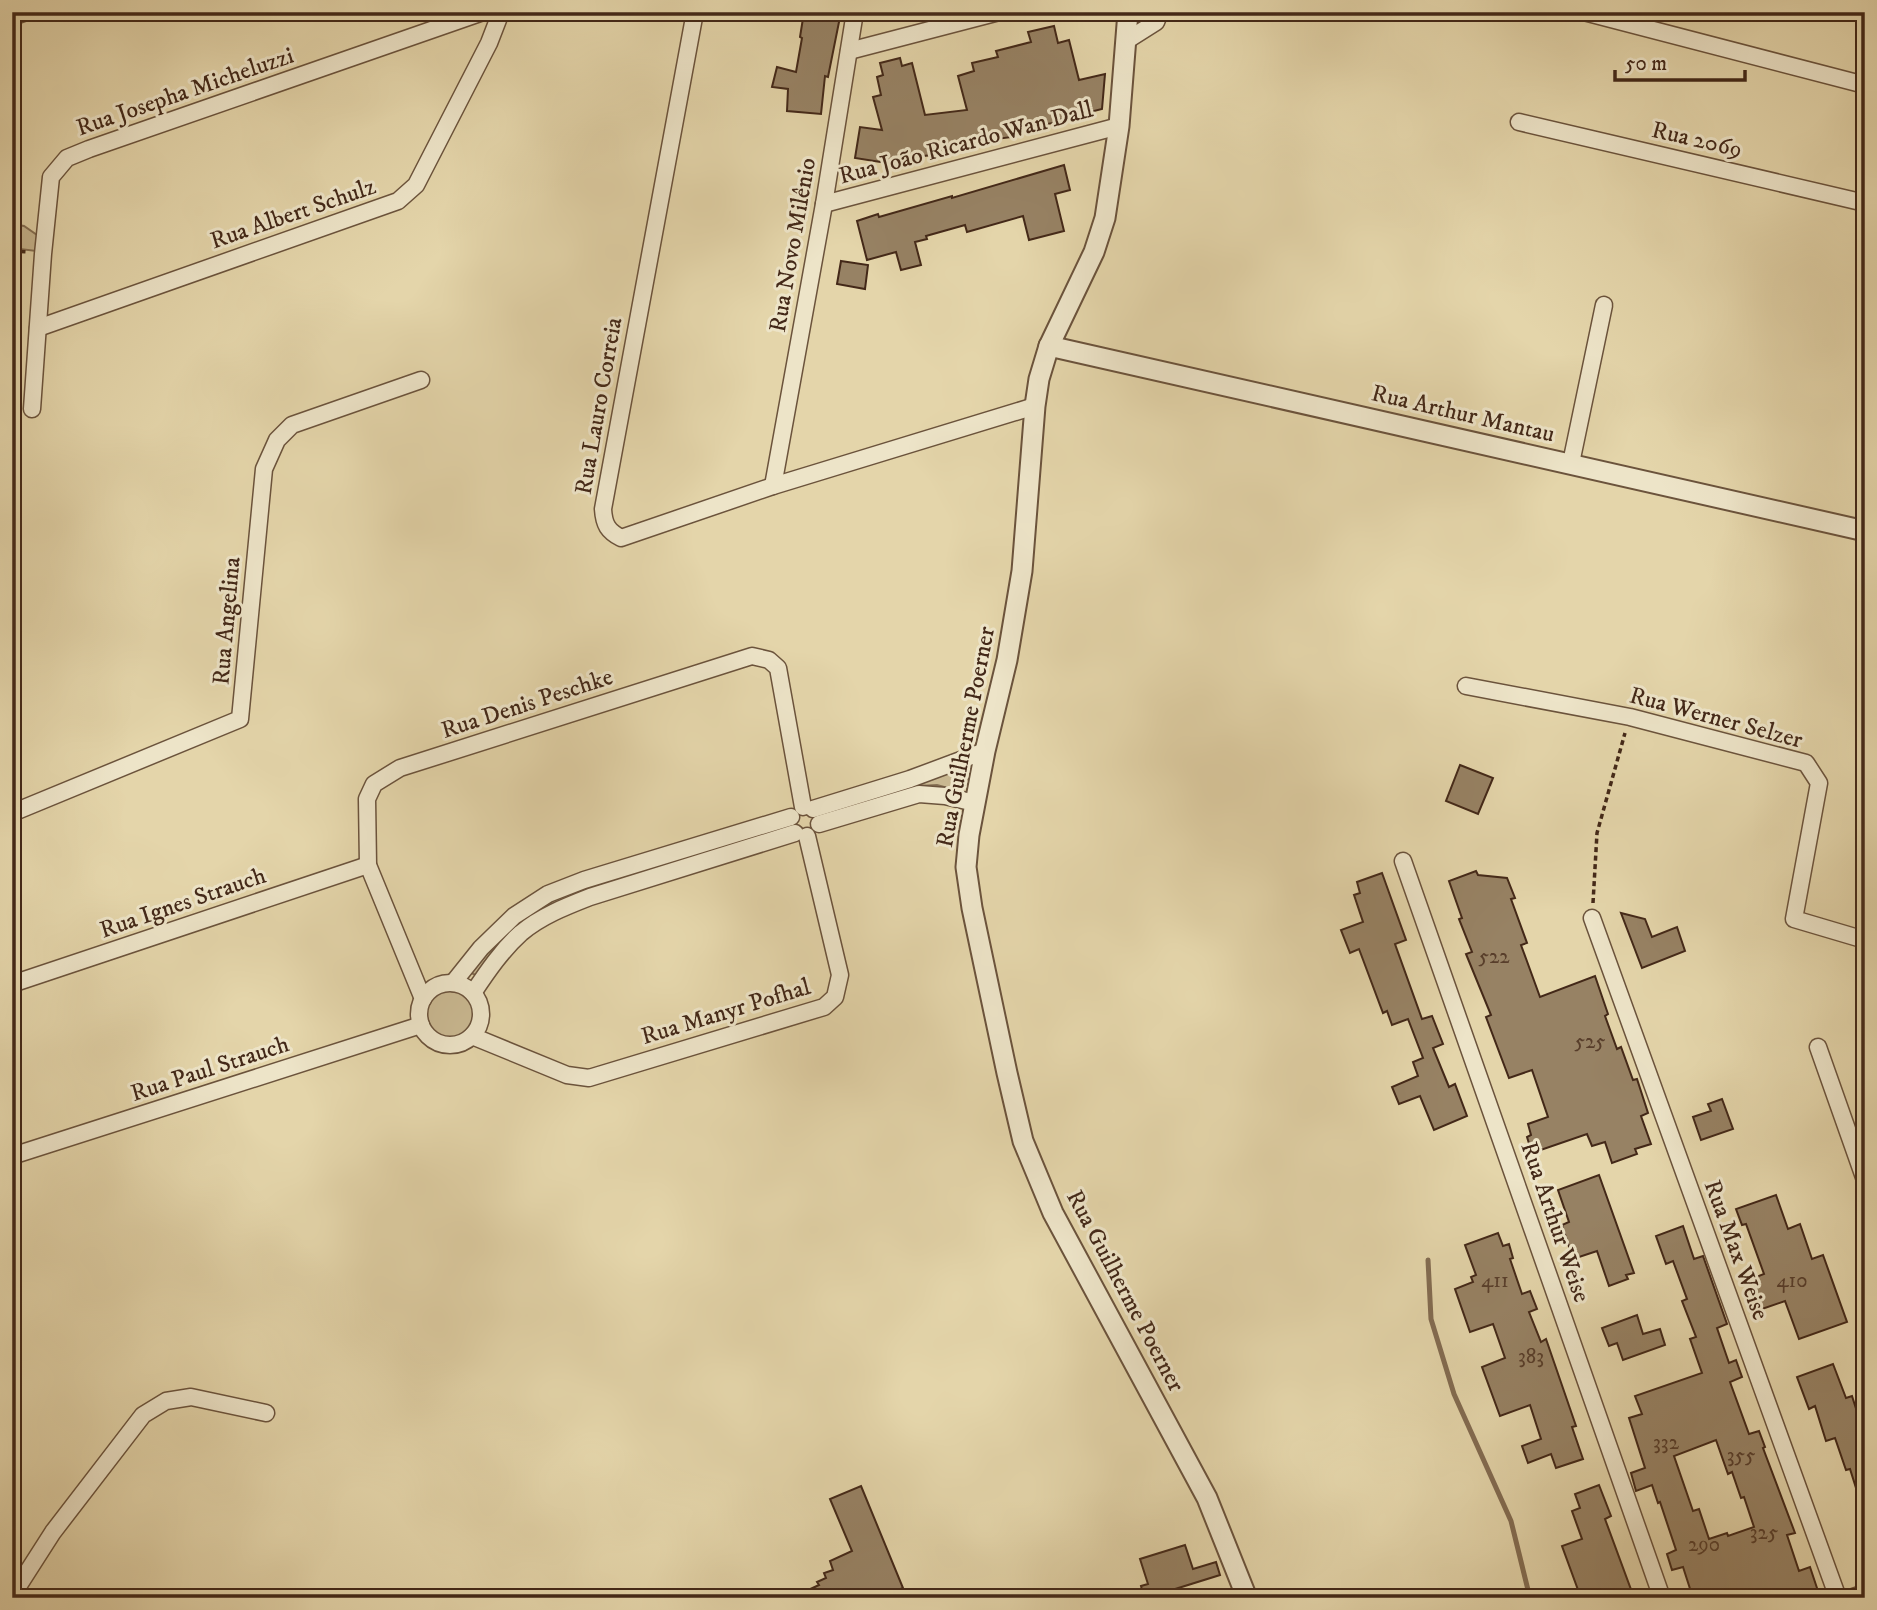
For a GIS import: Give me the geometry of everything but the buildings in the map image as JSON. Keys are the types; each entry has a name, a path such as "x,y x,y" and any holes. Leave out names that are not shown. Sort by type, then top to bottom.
{"street":[{"path":"12,17 26,12"},
{"name":"Rua Josepha Micheluzzi","path":"32,409 51,177 67,158 483,12"},
{"name":"Rua Albert Schulz","path":"38,328 398,201 415,185 489,43 501,12"},
{"name":"Rua Lauro Correia","path":"695,12 603,509 604,522 610,532 621,538 773,486 1035,406"},
{"name":"Rua Novo Milênio","path":"773,486 824,204 855,12"},
{"path":"849,51 999,12"},
{"name":"Rua Guilherme Poerner","path":"1128,12 1119,126 1105,218 1094,252 1049,346 1039,379 1022,571 1007,660 975,803 966,867 972,908 1023,1141 1053,1213 1207,1498 1247,1598"},
{"path":"1126,41 1156,22 1160,12"},
{"path":"1584,12 1865,85"},
{"name":"Rua 2069","path":"1518,122 1865,203"},
{"name":"Rua João Ricardo Wan Dall","path":"824,204 1119,126"},
{"path":"1571,463 1604,305"},
{"name":"Rua Arthur Mantau","path":"1049,346 1865,531"},
{"name":"Rua Angelina","path":"12,813 240,719 264,469 277,440 292,425 421,380"},
{"name":"Rua Denis Peschke","path":"423,999 368,865 367,799 374,783 400,768 752,656 769,660 778,668 805,821"},
{"name":"Rua Werner Selzer","path":"1466,686 1630,717 1806,763 1819,783 1794,919 1865,940"},
{"path":"473,993 494,961 523,932 561,909 805,821 985,751"},
{"path":"453,983 481,948 514,916 548,894 584,880 805,821 919,794 945,796 975,803"},
{"name":"Rua Manyr Pofhal","path":"472,1036 567,1075 589,1078 824,1007 835,997 840,975 805,821"},
{"name":"Rua Arthur Weise","path":"1403,862 1662,1598"},
{"name":"Rua Ignes Strauch","path":"12,984 368,865"},
{"name":"Rua Max Weise","path":"1592,918 1838,1598"},
{"path":"453,983 464,986 473,993 481,1014 479,1026 472,1036 450,1045 428,1036 421,1025 419,1012 423,999 432,989 453,983"},
{"name":"Rua Paul Strauch","path":"12,1156 421,1025"},
{"path":"1818,1047 1865,1180"},
{"path":"12,1596 53,1532 143,1415 166,1401 191,1397 266,1413"},
{"path":"1850,1598 1865,1592"}],"path":[{"path":"1592,918 1597,833 1630,717"}],"shaded area":[{"path":"12,224 24,226 37,235 36,251 12,248"},
{"path":"956,772 967,778 964,789 959,791 937,785 918,786 829,813 943,774"},
{"path":"783,826 785,828 569,898 477,975 471,970 514,925 566,892"},
{"path":"450,990 467,998 475,1015 467,1032 450,1040 433,1032 425,1015 433,998"}],"waterway":[{"path":"1428,1260 1431,1319 1454,1394 1511,1521 1530,1598"}]}
